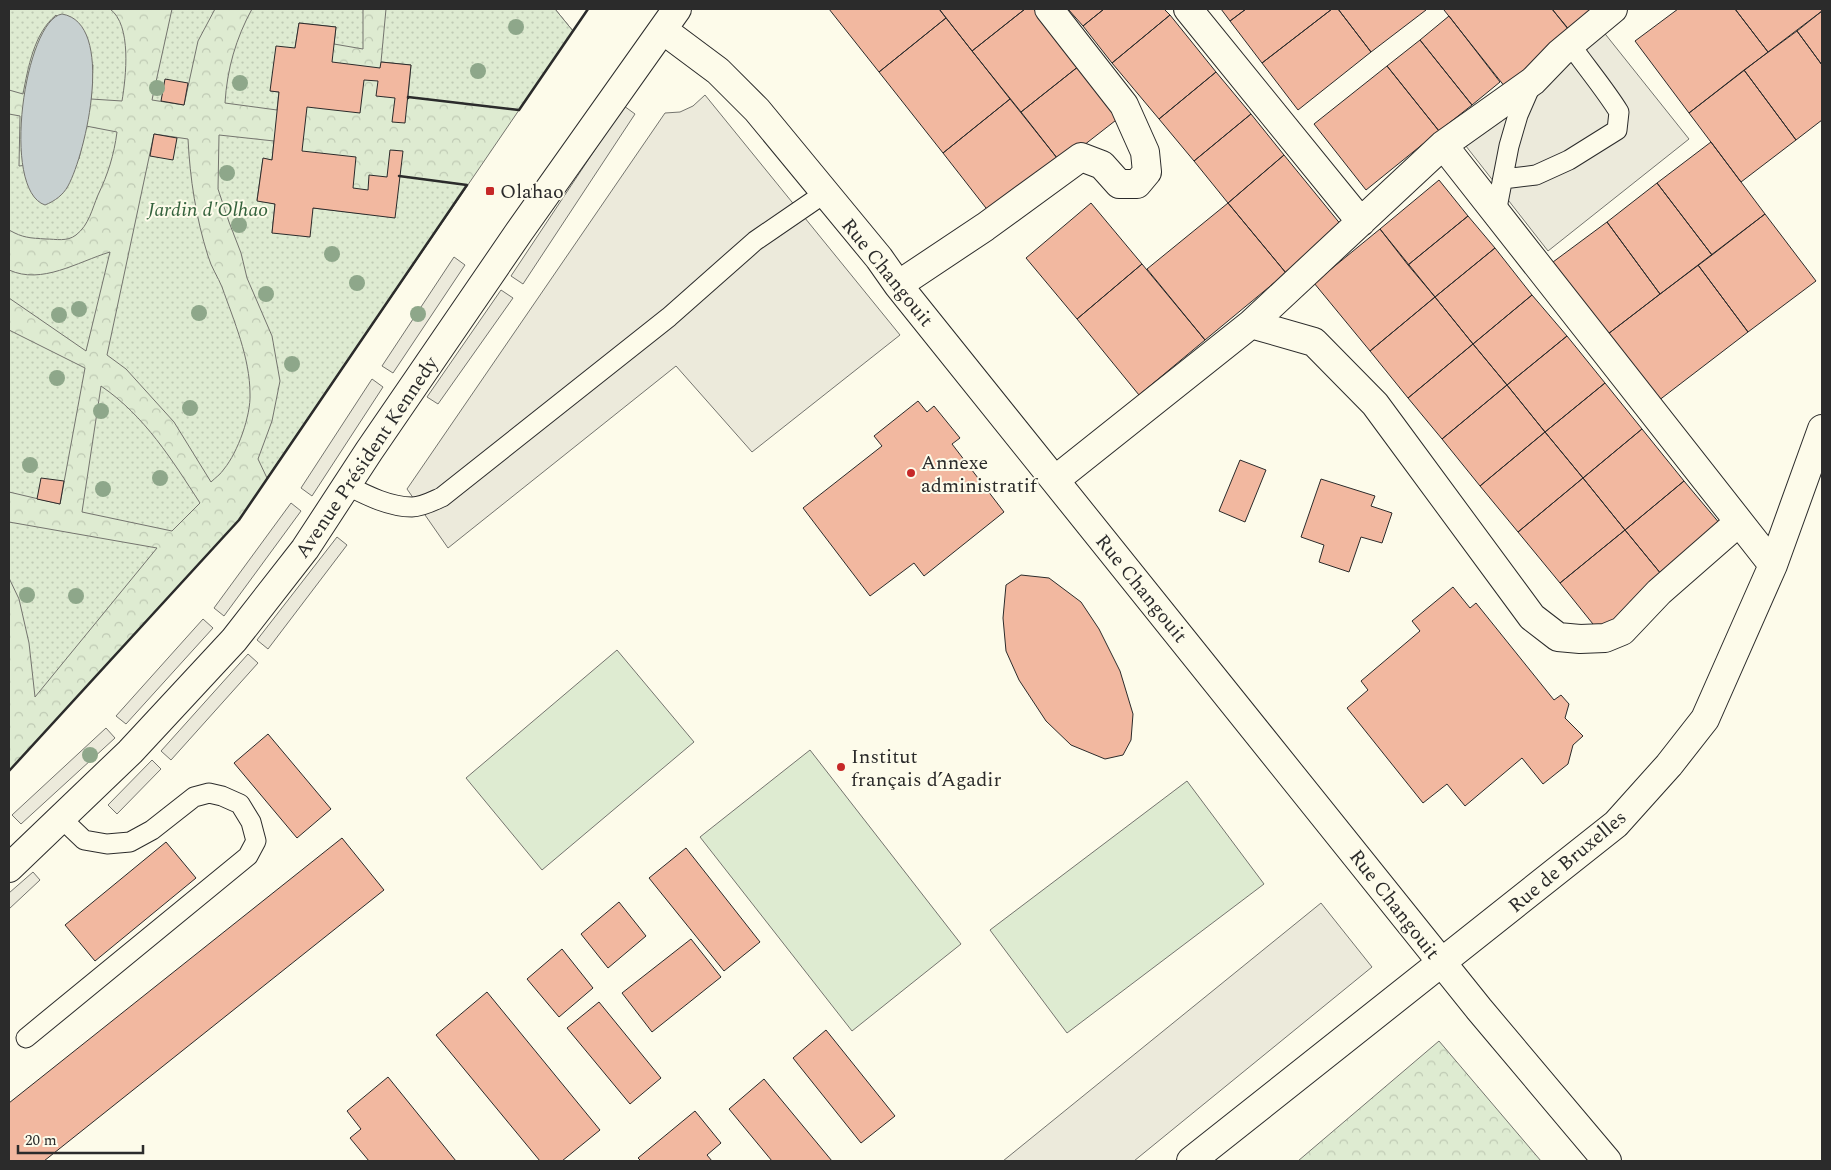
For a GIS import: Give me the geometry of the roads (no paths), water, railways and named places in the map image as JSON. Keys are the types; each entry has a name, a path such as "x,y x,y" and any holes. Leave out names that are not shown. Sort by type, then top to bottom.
{"street":[{"path":"898,285 985,227 1081,157 1102,165 1119,184 1136,184 1148,172 1145,152 1124,105 1048,9"},
{"path":"1188,9 1361,222"},
{"path":"1055,480 1251,324 1443,146 1533,81 1570,44 1613,9"},
{"name":"Rue Changouit","path":"670,19 757,110 879,258 898,285 1441,962 1607,1161"},
{"name":"Avenue Président Kennedy","path":"9,868 130,752 234,640 305,549 346,485 519,232 670,19"},
{"path":"1443,146 1772,565"},
{"path":"1251,324 1314,342 1328,356 1375,404 1532,616 1558,637 1580,639 1605,638 1622,631 1660,592 1739,522"},
{"name":"Rue de Bruxelles","path":"1191,1161 1616,824 1668,765 1705,719 1772,565 1822,429"}],"lane":[{"path":"1503,179 1536,175 1569,160 1617,130 1619,112 1600,83 1586,68 1570,44"},
{"path":"1496,213 1509,146 1518,115 1533,81"},
{"path":"346,485 370,497 389,503 413,507 424,505 442,497 669,317 755,241 825,194"},
{"path":"26,1038 248,856 256,840 251,822 240,804 222,796 209,793 194,797 152,830 130,842 107,844 84,840 62,818"}],"place":[{"name":"Olahao","path":"490,191"},
{"name":"Annexe administratif","path":"911,473"},
{"name":"Institut français d’Agadir","path":"841,767"}],"park label":[{"name":"Jardin d'Olhao","path":"208,209"}]}
